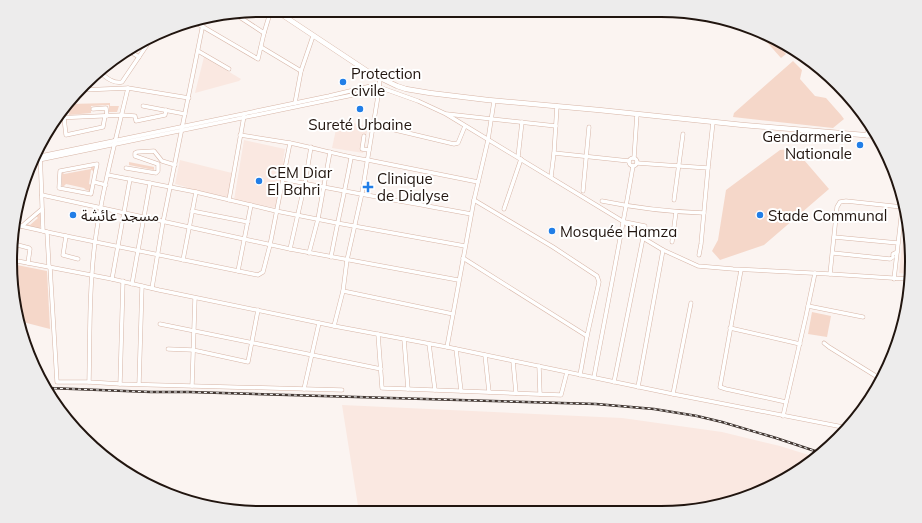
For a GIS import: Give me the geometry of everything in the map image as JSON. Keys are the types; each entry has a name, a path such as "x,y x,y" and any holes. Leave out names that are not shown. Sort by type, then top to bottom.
{"street":[{"path":"199,25 258,59 269,17"},
{"path":"285,17 380,78 406,89 494,101 870,136"},
{"path":"242,18 264,33"},
{"path":"152,288 163,222 203,24"},
{"path":"295,103 301,71 313,36"},
{"path":"104,75 114,82 122,82 147,46"},
{"path":"261,47 301,71"},
{"path":"198,51 228,69"},
{"path":"133,54 139,57"},
{"path":"334,326 362,193 374,125 380,78"},
{"path":"40,158 182,129 371,86 379,87 418,101 446,114 624,222 643,238 663,250 698,266 904,280"},
{"path":"182,129 372,91 379,87"},
{"path":"88,90 128,88 188,98"},
{"path":"89,382 91,275 95,242 108,175 128,88"},
{"path":"447,347 458,280 488,140 494,101"},
{"path":"143,106 185,114"},
{"path":"551,177 557,106"},
{"path":"64,118 66,134 103,127 106,116 106,108 93,109"},
{"path":"64,118 122,115 135,116 136,121 165,115 166,110"},
{"path":"229,200 243,118 245,114"},
{"path":"446,114 556,126"},
{"path":"637,114 634,158 636,159 637,163"},
{"path":"504,208 520,158 522,122"},
{"path":"699,255 713,122"},
{"path":"374,125 454,144 458,143 465,126"},
{"path":"583,191 589,127"},
{"path":"867,131 867,136"},
{"path":"674,200 683,134"},
{"path":"240,135 311,147 351,158 478,182"},
{"path":"364,136 362,149 369,150"},
{"path":"22,226 258,275 263,272 270,245 290,143"},
{"path":"290,249 305,183 311,147"},
{"path":"126,168 156,173 158,170 160,163 154,152 135,152 135,156 160,163 175,165"},
{"path":"309,253 318,220 330,152"},
{"path":"554,153 629,161 630,159 634,158"},
{"path":"331,257 351,158"},
{"path":"39,160 42,209 50,267 57,382 342,390"},
{"path":"629,161 629,164 633,166"},
{"path":"594,378 606,309 624,222 633,166 637,163 708,168"},
{"path":"97,164 94,182 91,194 59,188 60,171 97,164"},
{"path":"108,175 196,192 337,224 465,246"},
{"path":"112,279 130,179"},
{"path":"283,179 471,214"},
{"path":"94,182 106,185"},
{"path":"132,284 150,183"},
{"path":"182,260 196,192"},
{"path":"42,195 309,253 458,280"},
{"path":"474,200 597,276 599,282 580,375"},
{"path":"830,274 837,207 840,202 846,201 899,207"},
{"path":"602,202 676,212 704,213"},
{"path":"238,271 251,205"},
{"path":"22,226 42,209"},
{"path":"192,211 248,222"},
{"path":"672,242 676,212"},
{"path":"894,279 901,218"},
{"path":"624,222 645,226"},
{"path":"66,236 63,255 78,258"},
{"path":"834,237 898,243"},
{"path":"614,382 643,238"},
{"path":"18,245 30,249 28,263"},
{"path":"638,387 663,250"},
{"path":"832,253 890,259 893,254 897,252"},
{"path":"463,258 587,336"},
{"path":"17,261 123,281 195,298 319,323 447,347 638,387 840,427"},
{"path":"741,270 720,386 726,389 786,402"},
{"path":"783,416 815,274"},
{"path":"120,384 123,281"},
{"path":"139,384 142,286"},
{"path":"342,291 453,314"},
{"path":"192,386 195,298"},
{"path":"673,394 691,303"},
{"path":"808,306 864,317"},
{"path":"168,350 193,350 248,362 258,310"},
{"path":"304,389 319,323"},
{"path":"160,324 381,369"},
{"path":"730,328 800,344"},
{"path":"378,334 382,388 561,395 567,372"},
{"path":"404,339 408,389"},
{"path":"824,343 876,376"},
{"path":"429,344 435,390"},
{"path":"456,349 461,391"},
{"path":"485,355 489,392"},
{"path":"513,361 516,393"},
{"path":"539,366 540,394"}],"shaded area":[{"path":"766,41 782,49 786,54 781,58"},
{"path":"204,57 241,79 239,81 195,93"},
{"path":"793,61 802,70 800,79 815,96 826,98 844,119 833,128 733,117 734,113"},
{"path":"110,103 110,106 119,106 117,112 109,112 109,105 91,106 91,113 69,115 69,112 75,104"},
{"path":"338,120 368,126 363,153 332,148"},
{"name":"CEM Diar El Bahri","path":"244,140 285,149 283,161 286,161 276,208 234,200"},
{"name":"Stade Communal","path":"790,149 798,153 829,189 764,245 720,260 712,251 718,240 726,190 780,150"},
{"path":"180,160 232,173 228,197 186,189 186,187 175,184"},
{"path":"129,162 154,167 154,170 129,165"},
{"path":"94,165 94,171 91,170 89,184 91,185 90,191 66,184 62,186 62,172 64,174 91,169 91,166"},
{"path":"39,213 41,214 40,229 25,226 26,224 30,225 38,218 36,216"},
{"path":"903,234 904,274 899,273"},
{"path":"17,265 47,271 50,329 25,322 19,293"},
{"path":"812,312 831,316 827,337 808,334"},
{"path":"342,405 622,418 722,432 780,446 809,455 796,465 769,481 724,498 692,504 660,506 358,506"}],"railway":[{"path":"53,388 596,404 654,409 697,416 776,438 814,451"}],"place":[{"name":"Protection civile","path":"343,82"},
{"name":"Sureté Urbaine","path":"360,109"},
{"name":"Gendarmerie Nationale","path":"860,145"},
{"name":"CEM Diar El Bahri","path":"259,181"},
{"name":"Clinique de Dialyse","path":"368,187"},
{"name":"مسجد عائشة","path":"73,215"},
{"name":"Stade Communal","path":"760,215"},
{"name":"Mosquée Hamza","path":"552,231"}]}
